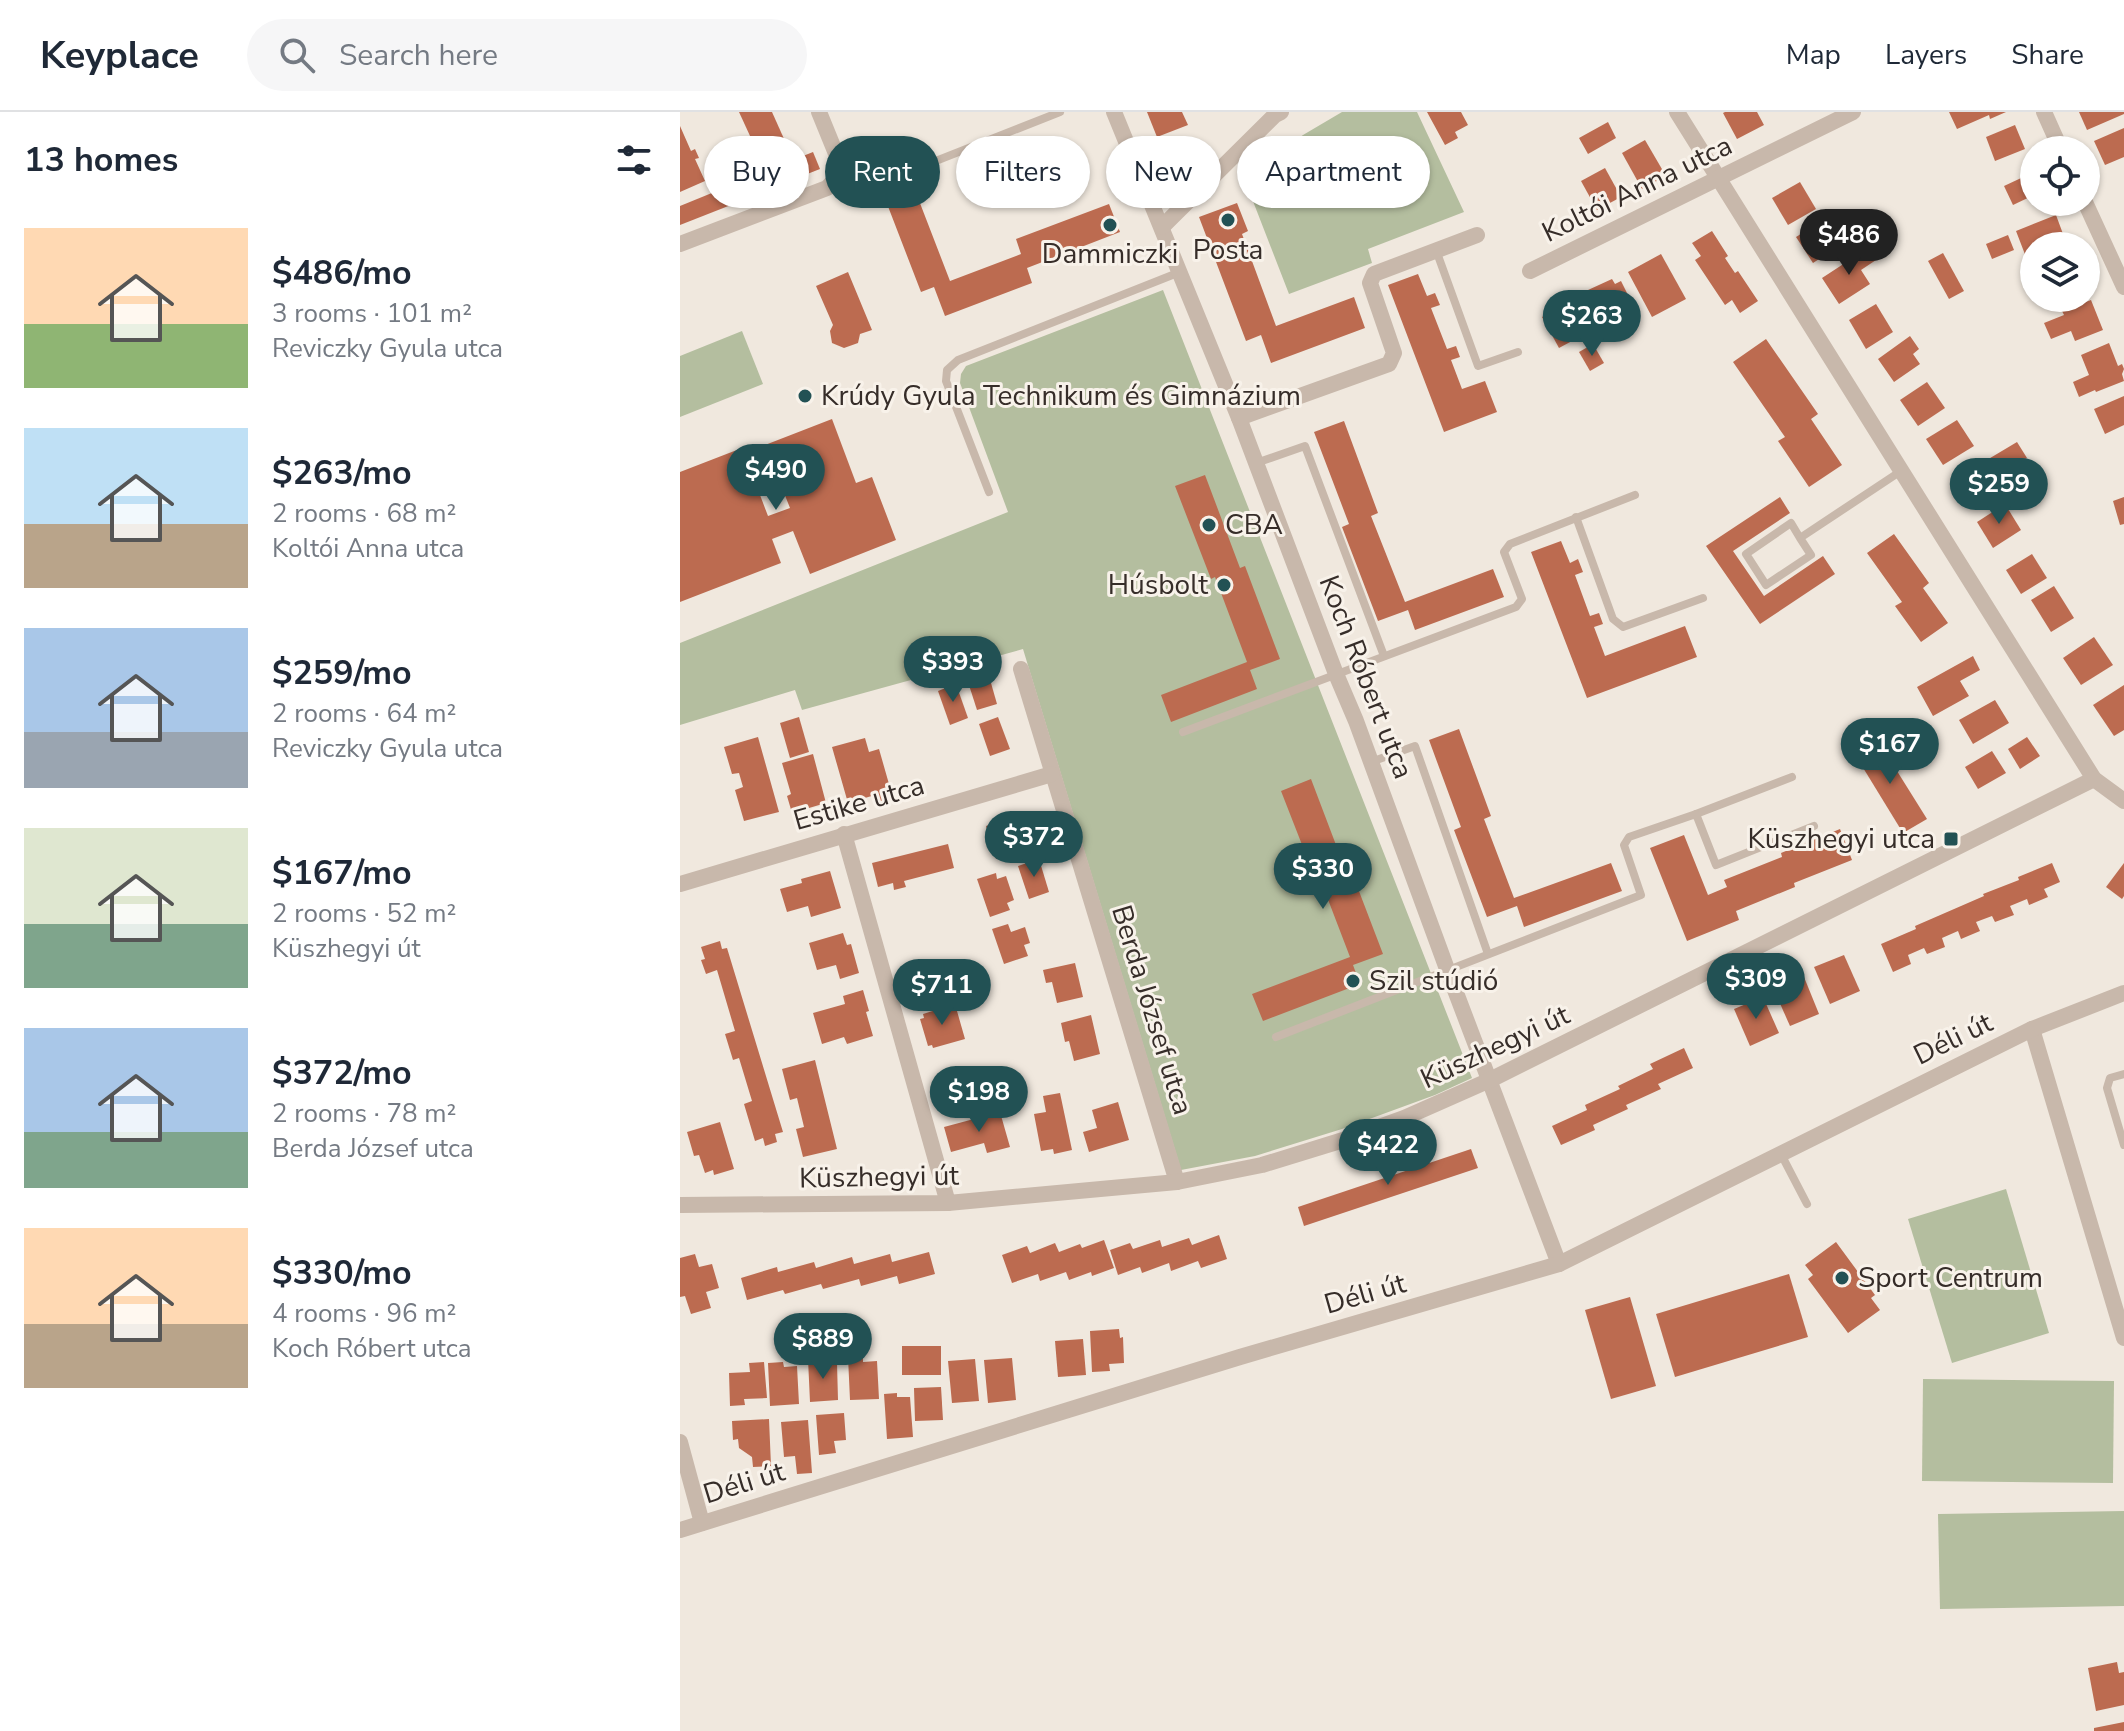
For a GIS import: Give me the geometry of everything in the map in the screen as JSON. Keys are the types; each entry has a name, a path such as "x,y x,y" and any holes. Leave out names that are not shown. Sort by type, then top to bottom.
{"street":[{"path":"680,244 827,188 837,178 839,161 819,112"},
{"name":"Koch Róbert utca","path":"1114,112 1239,418 1559,1264"},
{"path":"1162,227 1281,112"},
{"path":"1677,112 2094,779 2124,801"},
{"name":"Koltói Anna utca","path":"1530,271 1853,112"},
{"path":"2044,112 2055,136"},
{"path":"2091,216 2124,287"},
{"path":"1239,418 1389,364 1394,353 1370,283 1374,274 1477,235"},
{"name":"Berda József utca","path":"1021,669 1177,1182"},
{"name":"Estike utca","path":"680,884 1052,774"},
{"name":"Küszhegyi út","path":"680,1205 948,1203 1177,1182 1262,1165 1404,1118 1490,1080 2094,779"},
{"path":"844,834 948,1203"},
{"name":"Déli út","path":"680,1530 1240,1357 1559,1264 2032,1029 2124,993"},
{"path":"2032,1029 2124,1338"},
{"path":"680,1442 702,1523"}],"lane":[{"path":"940,159 1060,112"},
{"path":"1436,250 1478,366 1518,352"},
{"path":"989,492 946,381 947,370 958,360 1180,272"},
{"path":"1256,463 1305,446 1384,656"},
{"path":"1800,538 1901,471"},
{"path":"1183,732 1516,607 1522,599 1504,552 1510,544 1635,495"},
{"path":"1576,517 1613,619 1623,627 1703,598"},
{"path":"1791,523 1800,538 1811,555 1766,585 1746,554 1791,523"},
{"path":"1371,762 1415,746 1488,954"},
{"path":"1276,1037 1641,895 1624,845 1629,837 1792,777"},
{"path":"1696,814 1716,865 1814,826"},
{"path":"2124,1074 2110,1078 2107,1088 2124,1145"},
{"path":"1781,1154 1807,1204"}],"green space":[{"path":"1342,112 1417,112 1428,136 1302,136"},
{"path":"1430,140 1464,212 1368,249 1372,263 1289,294 1256,208 1430,208"},
{"path":"1163,290 1472,1078 1342,1129 1255,1156 1181,1170 1023,649 802,710 795,690 680,725 680,643 1008,512 960,383 966,366"},
{"path":"742,331 763,384 680,417 680,356"},
{"path":"2006,1189 2049,1333 1952,1363 1908,1219"},
{"path":"1923,1379 2114,1381 2113,1483 1922,1481"},
{"path":"2124,1511 2124,1606 1940,1609 1938,1514"}],"building":[{"path":"739,112 772,112 783,136 750,136"},
{"path":"1147,112 1182,112 1188,125 1157,136"},
{"path":"1427,112 1461,112 1468,125 1455,132 1458,138 1445,145"},
{"path":"1725,112 1757,112 1764,125 1737,139"},
{"path":"1949,112 2006,112 1990,119 1989,115 1957,129"},
{"path":"2079,112 2124,112 2124,114 2087,130"},
{"path":"1608,122 1616,138 1588,154 1579,138"},
{"path":"2015,125 2020,137 2020,151 1995,161 1986,137"},
{"path":"680,126 691,151 695,149 699,158 695,159 704,181 680,192"},
{"path":"2124,128 2124,157 2105,165 2100,154 2100,138"},
{"path":"1645,140 1666,176 1642,189 1622,153"},
{"path":"813,152 820,169 809,173 809,154"},
{"path":"1605,168 1621,197 1597,210 1581,181"},
{"path":"2020,179 2020,202 2013,205 2004,186"},
{"path":"1800,182 1816,209 1788,225 1772,198"},
{"path":"704,196 704,208 723,208 680,225 680,206"},
{"path":"1237,203 1248,231 1242,234 1276,326 1354,297 1365,328 1271,363 1261,335 1246,341 1199,217"},
{"path":"1106,205 1106,208 1111,208 1120,232 1027,268 1032,283 945,316 934,287 921,292 889,208 922,208 950,281 1021,254 1016,239"},
{"path":"2056,216 2062,232 2020,232 2020,241 2016,231"},
{"path":"1822,221 1839,246 1813,263 1796,237"},
{"path":"1712,231 1728,256 1725,258 1758,301 1740,313 1732,300 1725,305 1695,260 1701,256 1692,243"},
{"path":"2008,235 2014,250 1992,259 1986,244"},
{"path":"1868,248 1876,260 1861,270 1870,284 1839,304 1822,278"},
{"path":"1943,253 1964,291 1949,299 1928,261"},
{"path":"1661,254 1686,299 1652,317 1628,272"},
{"path":"848,272 872,330 860,334 858,343 844,348 832,343 830,331 833,325 816,286"},
{"path":"1418,274 1427,296 1435,293 1440,305 1431,308 1447,349 1456,346 1460,357 1451,360 1462,389 1485,381 1497,412 1444,432 1388,285"},
{"path":"1612,279 1615,284 1621,281 1640,319 1606,335 1591,306 1595,304 1588,290"},
{"path":"1569,303 1585,334 1559,348 1542,317"},
{"path":"1876,304 1893,332 1866,349 1849,320"},
{"path":"2062,312 2096,312 2103,330 2075,341 2071,331 2051,339 2044,323 2064,315"},
{"path":"1910,336 1919,349 1913,354 1920,364 1894,382 1878,359"},
{"path":"1766,339 1818,414 1811,419 1842,465 1809,487 1778,441 1785,437 1733,362"},
{"path":"2109,343 2118,366 2122,364 2124,369 2124,381 2079,397 2073,382 2089,375 2081,355"},
{"path":"1593,344 1604,363 1590,371 1579,352"},
{"path":"1927,382 1945,408 1918,426 1900,400"},
{"path":"2124,396 2124,425 2105,434 2094,409"},
{"path":"832,419 856,483 872,477 896,540 810,574 793,531 772,539 781,563 680,602 680,472 742,448 768,516 790,508 765,445"},
{"path":"1957,420 1974,446 1943,465 1926,439"},
{"path":"1344,421 1378,513 1371,516 1405,602 1493,569 1504,597 1415,630 1408,610 1378,621 1342,527 1349,524 1314,432"},
{"path":"2017,442 2027,458 1995,477 2000,485 1970,504 1955,479"},
{"path":"1205,475 1240,568 1245,566 1280,659 1250,670 1257,689 1171,722 1161,695 1247,662 1215,577 1211,579 1175,486"},
{"path":"1780,497 1790,513 1733,551 1764,596 1823,556 1835,574 1760,624 1706,546"},
{"path":"2124,497 2124,524 2120,525 2113,501"},
{"path":"2005,504 2021,530 1993,548 1977,522"},
{"path":"1894,534 1929,583 1923,588 1948,623 1921,642 1895,606 1902,602 1867,553"},
{"path":"1561,541 1570,563 1578,559 1583,572 1575,575 1590,616 1599,613 1603,624 1594,627 1605,656 1685,626 1697,657 1587,698 1531,552"},
{"path":"2032,554 2047,578 2021,594 2006,570"},
{"path":"2054,586 2074,618 2051,632 2031,600"},
{"path":"2094,637 2113,665 2081,685 2063,658"},
{"path":"1973,656 1980,670 1960,681 1969,696 1933,716 1917,687"},
{"path":"989,676 997,704 977,710 968,682"},
{"path":"956,684 968,718 950,725 938,691"},
{"path":"2124,685 2124,730 2114,736 2093,705"},
{"path":"1995,700 2009,723 1973,744 1959,720"},
{"path":"799,717 809,752 790,758 780,723"},
{"path":"998,717 1010,749 990,756 979,724"},
{"path":"1459,729 1491,816 1484,819 1514,898 1611,863 1622,891 1524,927 1517,906 1487,917 1454,830 1461,827 1429,740"},
{"path":"758,737 779,812 744,821 735,790 743,787 739,773 732,774 724,747"},
{"path":"2027,737 2040,756 2020,769 2008,749"},
{"path":"865,738 869,752 879,749 893,798 877,802 875,795 848,803 832,747"},
{"path":"1877,739 1927,819 1903,833 1854,753"},
{"path":"1992,751 2006,773 1978,789 1965,767"},
{"path":"813,754 826,803 792,813 787,796 791,794 782,763"},
{"path":"1311,779 1344,866 1349,865 1383,954 1353,965 1360,984 1263,1021 1252,994 1350,957 1319,876 1315,878 1281,791"},
{"path":"1019,816 1029,849 996,859 986,826"},
{"path":"1840,829 1852,860 1736,911 1739,920 1687,941 1650,848 1684,835 1708,895 1727,887 1724,880"},
{"path":"948,844 954,868 904,881 906,887 894,890 893,883 878,887 872,863"},
{"path":"1039,859 1049,892 1029,899 1018,866"},
{"path":"2052,863 2060,882 2044,889 2048,897 2029,905 2027,899 2010,906 2014,915 1995,922 1992,916 1976,922 1980,931 1961,939 1958,931 1942,938 1945,947 1927,954 1924,948 1908,955 1911,964 1893,972 1881,944"},
{"path":"2124,863 2124,896 2122,899 2106,887"},
{"path":"830,871 841,908 811,917 808,906 787,912 780,889"},
{"path":"996,873 997,879 1006,876 1014,900 1007,903 1010,910 990,917 977,879"},
{"path":"1008,924 1011,932 1025,927 1030,943 1024,945 1028,956 1004,964 992,929"},
{"path":"843,933 847,945 851,944 859,973 840,979 836,965 817,970 809,943"},
{"path":"720,941 722,949 727,948 783,1132 775,1134 777,1142 765,1146 763,1138 755,1141 744,1104 752,1101 739,1058 733,1060 725,1034 735,1031 717,970 706,974 701,960 705,959 701,947"},
{"path":"1844,955 1860,991 1830,1004 1814,967"},
{"path":"1075,963 1083,997 1057,1003 1052,982 1046,983 1043,970"},
{"path":"1804,977 1819,1014 1790,1026 1774,990"},
{"path":"863,990 873,1036 847,1044 844,1037 822,1044 813,1013 845,1004 843,996"},
{"path":"1763,997 1779,1033 1750,1046 1734,1009"},
{"path":"955,1004 965,1039 933,1048 932,1045 928,1046 920,1019 924,1018 923,1014"},
{"path":"1091,1015 1100,1054 1074,1061 1061,1023"},
{"path":"1684,1048 1693,1068 1658,1084 1661,1089 1626,1105 1628,1109 1593,1125 1595,1130 1561,1145 1552,1126 1587,1110 1585,1105 1620,1089 1618,1086 1653,1069 1650,1064"},
{"path":"815,1060 837,1149 803,1157 796,1129 804,1127 797,1098 790,1100 782,1069"},
{"path":"1060,1093 1072,1150 1054,1154 1053,1149 1041,1151 1034,1114 1046,1112 1043,1096"},
{"path":"1118,1102 1129,1140 1089,1152 1083,1132 1097,1128 1092,1110"},
{"path":"1000,1112 1010,1147 987,1153 984,1143 951,1152 944,1127"},
{"path":"720,1122 734,1169 714,1175 713,1170 705,1173 699,1155 694,1156 687,1132"},
{"path":"1471,1149 1478,1168 1304,1226 1298,1207"},
{"path":"1219,1235 1227,1259 1201,1268 1198,1261 1171,1271 1169,1263 1142,1273 1140,1267 1118,1275 1110,1250 1130,1243 1133,1249 1160,1240 1162,1247 1189,1238 1192,1245"},
{"path":"1104,1240 1114,1268 1069,1280 1066,1272 1040,1281 1038,1274 1012,1283 1002,1255 1027,1246 1030,1253 1055,1243 1059,1252"},
{"path":"1836,1242 1875,1295 1871,1298 1880,1310 1848,1333 1808,1279 1813,1275 1805,1265"},
{"path":"929,1252 935,1274 899,1284 897,1276 861,1286 859,1279 823,1289 821,1284 785,1294 783,1290 747,1300 741,1278 777,1267 778,1272 814,1262 816,1268 852,1257 854,1264 890,1254 892,1262"},
{"path":"695,1254 699,1267 712,1264 719,1288 706,1292 711,1308 691,1314 685,1296 680,1297 680,1258"},
{"path":"1789,1274 1808,1337 1675,1377 1656,1314"},
{"path":"1630,1297 1656,1386 1611,1399 1585,1310"},
{"path":"1119,1329 1120,1338 1123,1337 1124,1363 1109,1364 1110,1371 1092,1372 1090,1331"},
{"path":"1083,1339 1086,1375 1058,1377 1055,1341"},
{"path":"902,1346 941,1346 941,1375 902,1375"},
{"path":"863,1356 863,1362 877,1361 879,1399 850,1400 848,1357"},
{"path":"823,1358 823,1363 837,1363 838,1400 810,1402 808,1359"},
{"path":"1012,1358 1016,1400 988,1403 984,1360"},
{"path":"975,1359 979,1401 952,1403 948,1361"},
{"path":"764,1362 767,1398 744,1399 745,1405 730,1406 729,1373 750,1372 749,1363"},
{"path":"783,1362 784,1367 797,1366 799,1404 770,1406 768,1363"},
{"path":"941,1387 943,1420 915,1421 914,1388"},
{"path":"897,1393 897,1397 910,1397 913,1437 887,1439 884,1394"},
{"path":"844,1413 846,1440 834,1441 836,1453 819,1455 816,1415"},
{"path":"769,1419 771,1466 753,1467 752,1457 739,1448 738,1439 733,1440 732,1421"},
{"path":"808,1420 812,1473 797,1474 795,1456 784,1457 781,1422"},
{"path":"2117,1662 2119,1673 2124,1672 2124,1705 2096,1711 2088,1668"},
{"path":"2124,1722 2124,1731 2094,1731 2094,1728"}],"place":[{"name":"Posta","path":"1228,220"},
{"name":"Dammiczki","path":"1110,225"},
{"name":"Krúdy Gyula Technikum és Gimnázium","path":"805,396"},
{"name":"CBA","path":"1209,525"},
{"name":"Húsbolt","path":"1224,585"},
{"name":"Küszhegyi utca","path":"1951,839"},
{"name":"Szil stúdió","path":"1353,981"},
{"name":"Sport Centrum","path":"1842,1278"}]}
